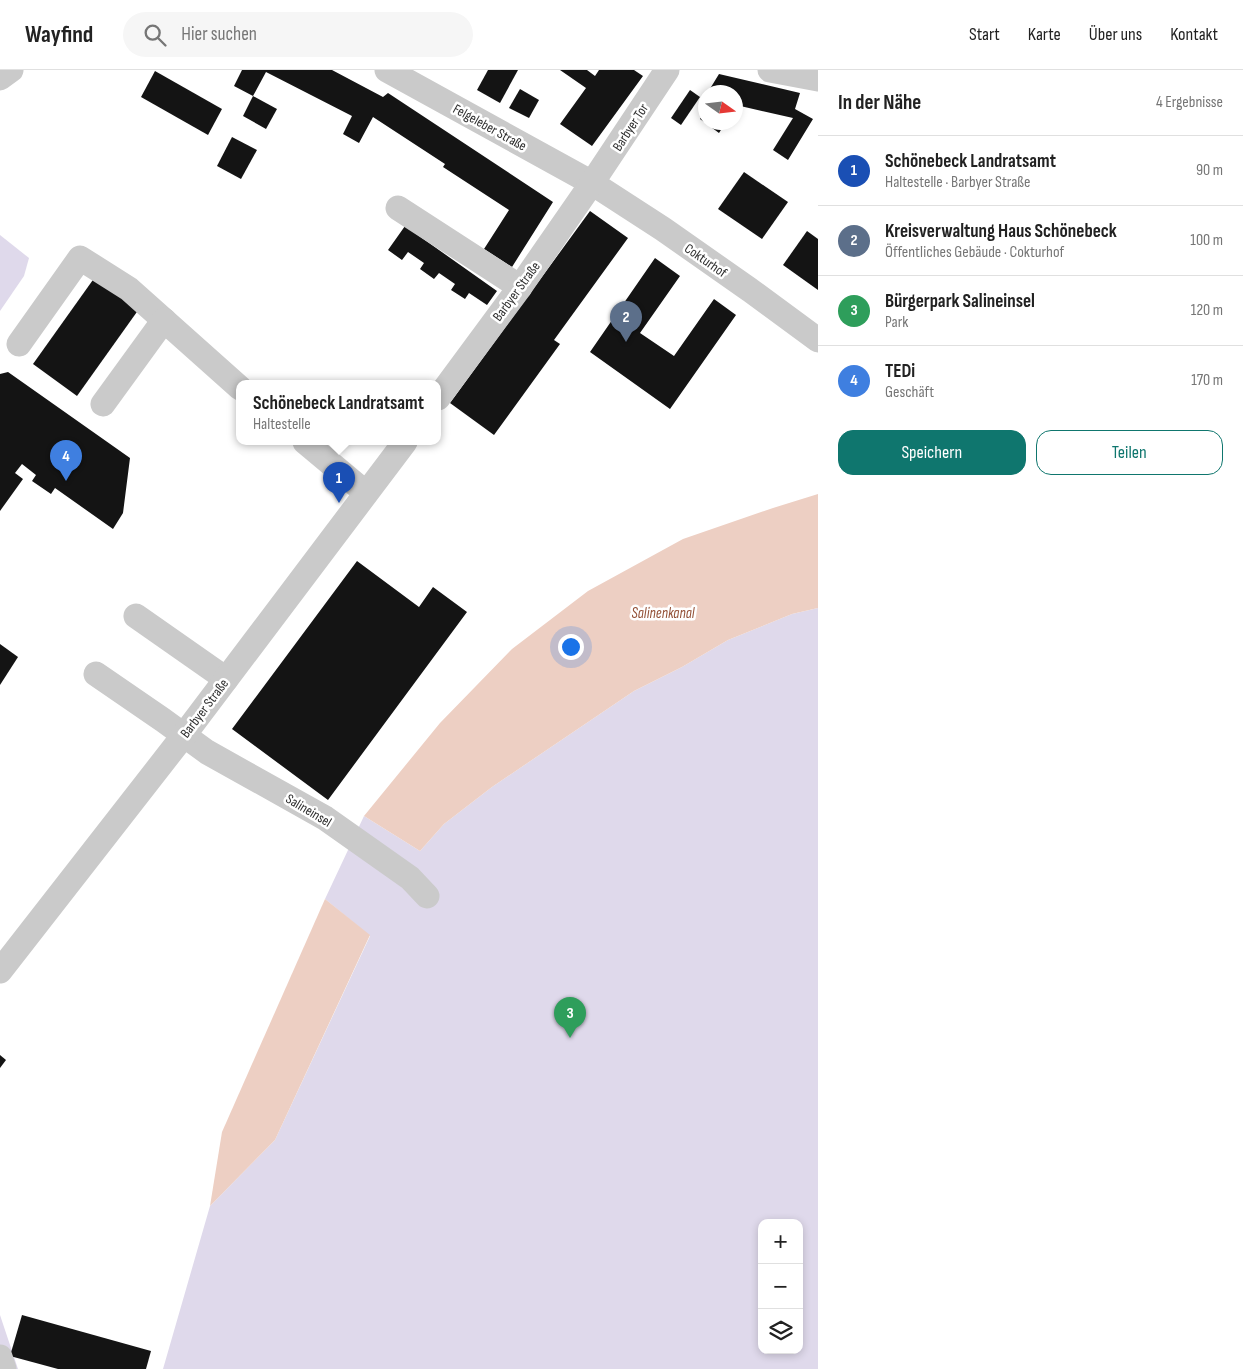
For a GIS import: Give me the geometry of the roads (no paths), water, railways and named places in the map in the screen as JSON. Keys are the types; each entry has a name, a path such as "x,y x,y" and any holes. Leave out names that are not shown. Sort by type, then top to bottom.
{"street":[{"path":"0,78 11,70"},
{"name":"Felgeleber Straße","path":"387,70 592,183"},
{"name":"Barbyer Tor","path":"592,183 667,70"},
{"path":"770,70 818,79"},
{"name":"Barbyer Straße","path":"441,394 520,287 592,183"},
{"name":"Cokturhof","path":"592,183 663,229 818,340"},
{"path":"398,208 520,287"},
{"path":"19,344 80,258 128,288 236,384"},
{"path":"102,404 164,320"},
{"path":"309,445 366,493"},
{"name":"Barbyer Straße","path":"0,971 184,735 403,445"},
{"path":"136,616 226,679"},
{"name":"Salineinsel","path":"96,674 207,752 325,818 410,878 427,896"},
{"path":"0,1357 4,1369"}],"water":[{"name":"Salinenkanal","path":"818,494 818,608 792,614 728,640 682,667 634,691 492,787 444,824 420,851 364,816 440,723 512,649 588,591 683,539"},
{"path":"325,899 370,935 275,1140 210,1206 222,1132"}],"place":[{"name":"Kreisverwaltung Haus Schönebeck","path":"626,342"},
{"name":"TEDi","path":"66,481"},
{"name":"Schönebeck Landratsamt","path":"339,503"},
{"name":"Bürgerpark Salineinsel","path":"570,1038"}]}
